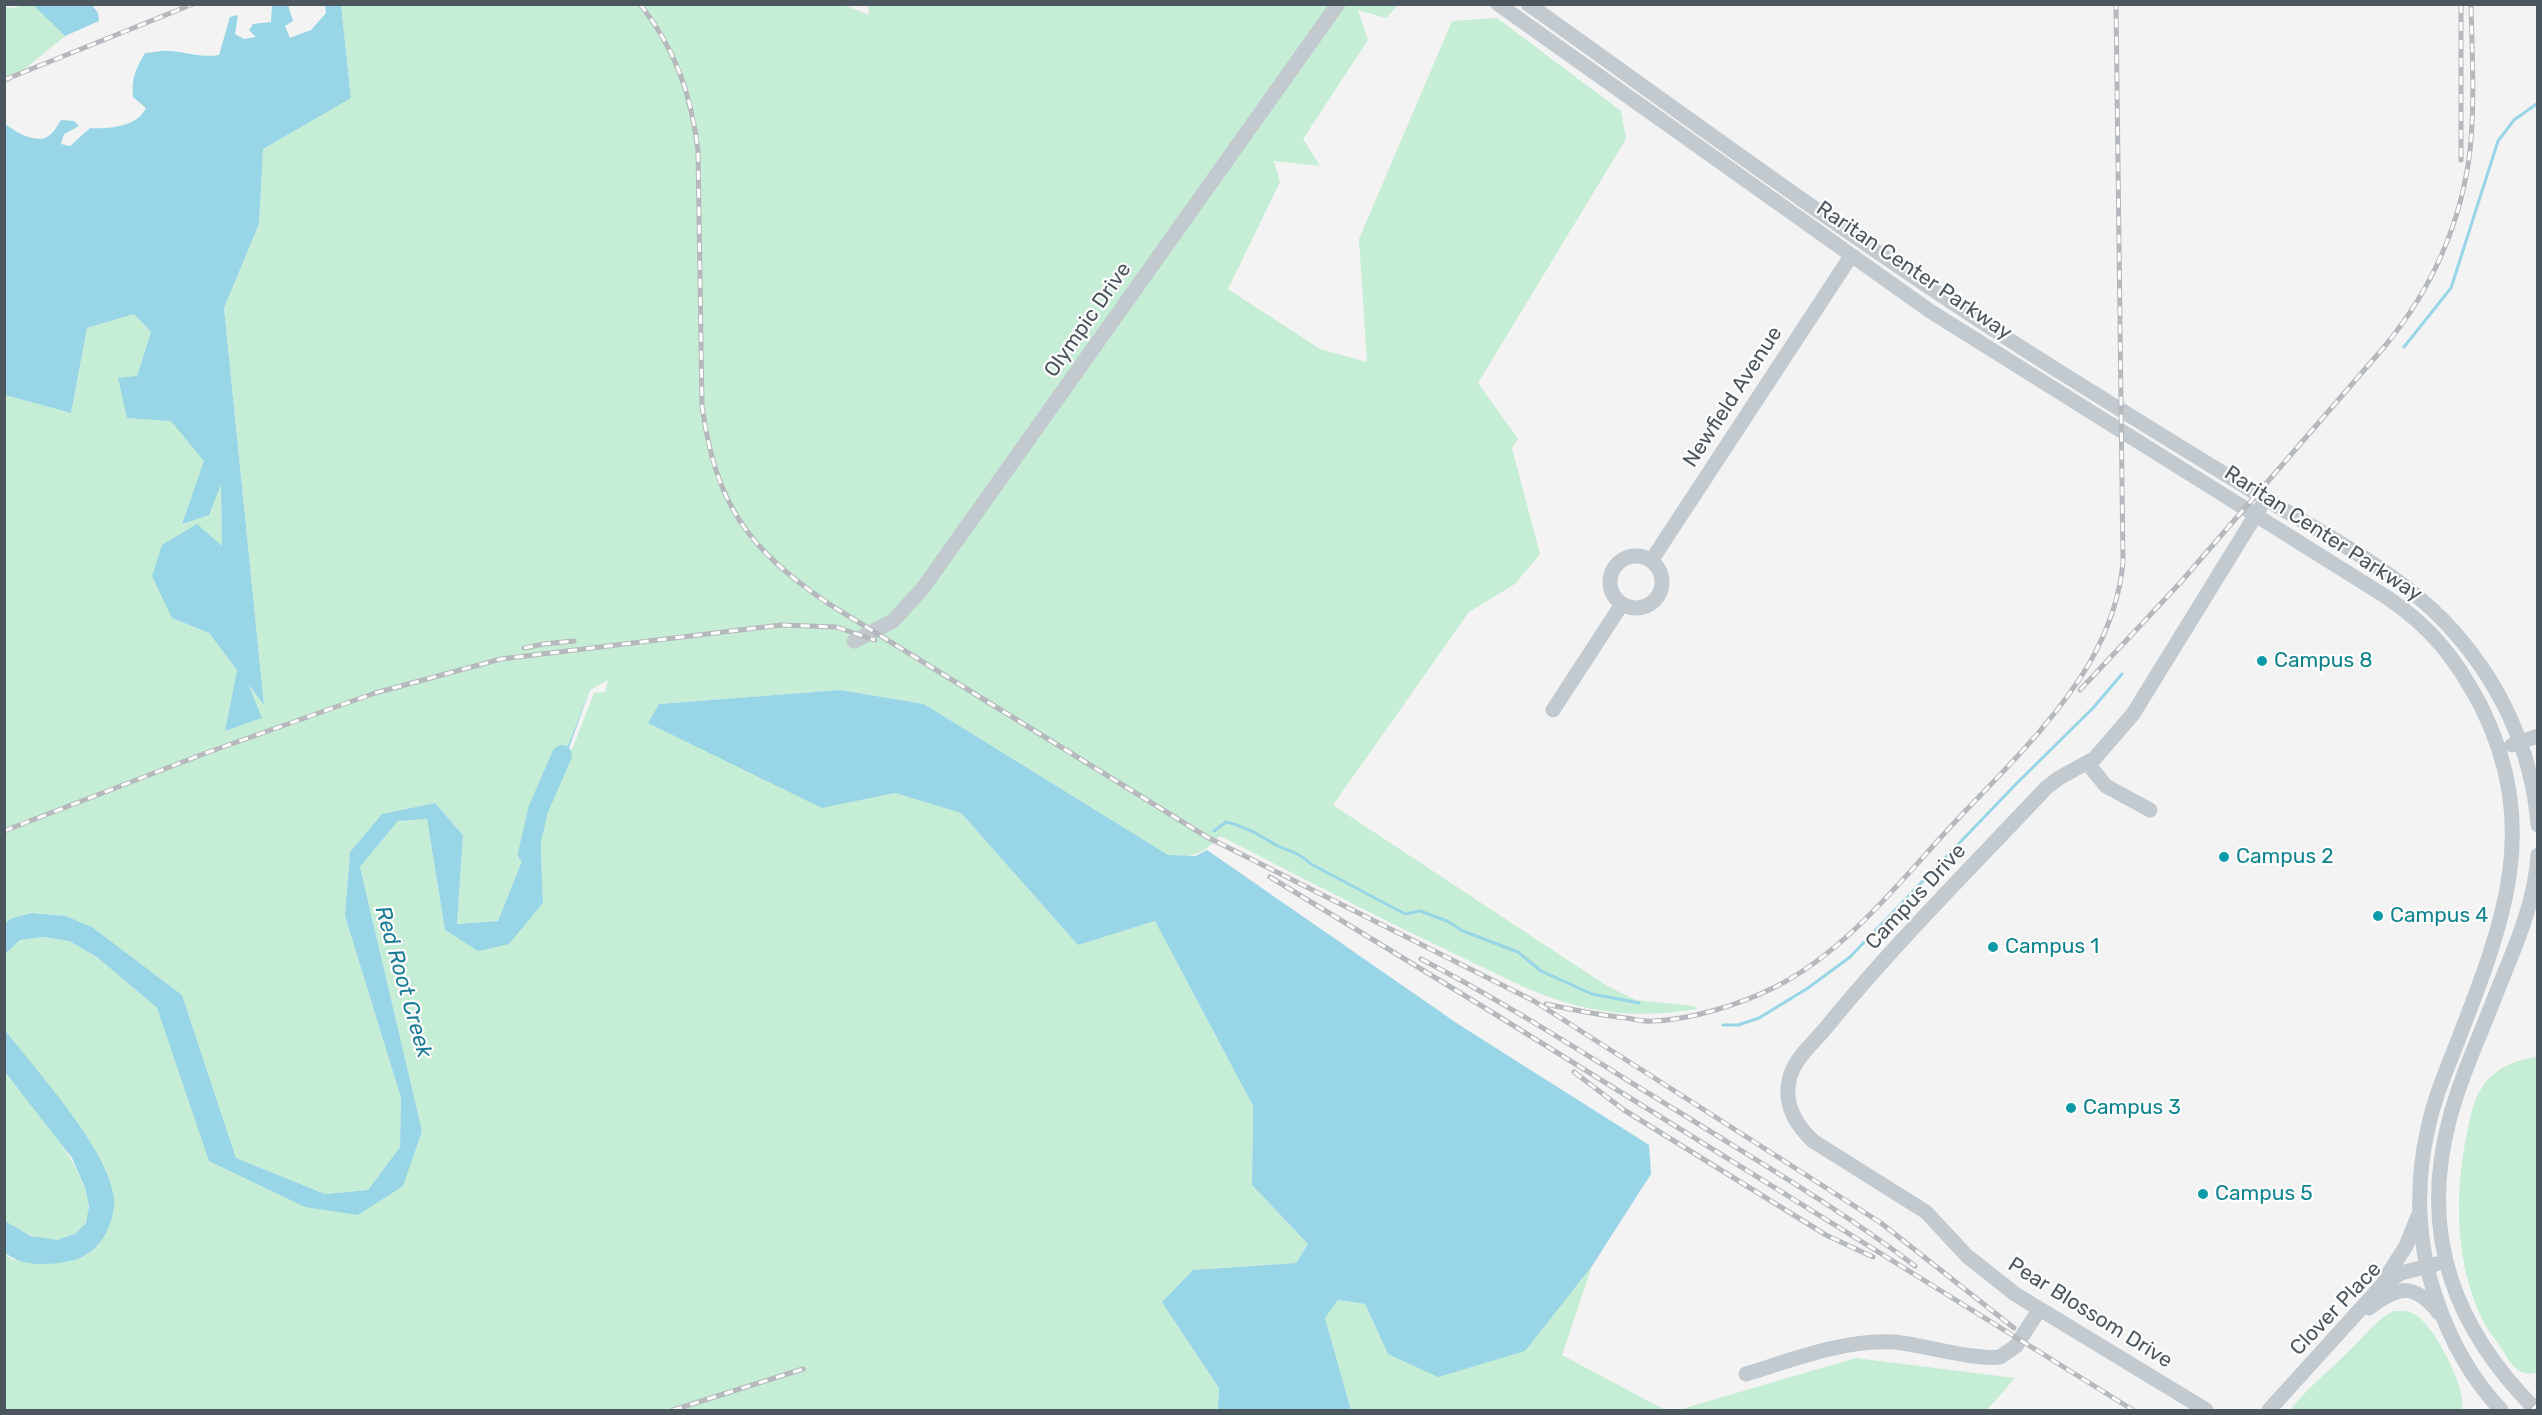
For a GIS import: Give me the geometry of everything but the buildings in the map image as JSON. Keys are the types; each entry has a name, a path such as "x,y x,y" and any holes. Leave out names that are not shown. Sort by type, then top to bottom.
{"street":[{"name":"Olympic Drive","path":"854,641 893,621 923,588 1338,4"},
{"name":"Raritan Center Parkway","path":"1498,4 1851,256 1958,329 2388,598 2427,628 2452,657 2484,710 2501,748 2510,780 2515,821 2515,857 2511,888 2495,946 2434,1107 2424,1146 2419,1201 2427,1266 2444,1321 2466,1366 2501,1410"},
{"name":"Raritan Center Parkway","path":"1528,4 1945,300 2379,569 2437,614 2479,662 2503,702 2521,742 2530,774 2538,825"},
{"name":"Newfield Avenue","path":"1651,561 1851,256"},
{"name":"Campus Drive","path":"1790,1075 1854,993 2046,788 2059,778 2088,764 2119,732 2140,704 2265,499"},
{"path":"1640,556 1651,561 1661,577 1658,597 1644,607 1633,608 1622,604 1615,598 1611,588 1611,577 1615,566 1631,557 1640,556"},
{"path":"1553,710 1622,604"},
{"path":"2501,748 2538,736"},
{"path":"2088,764 2106,786 2150,810"},
{"path":"2536,1410 2502,1373 2479,1342 2458,1300 2447,1262 2439,1205 2445,1136 2459,1090 2523,924 2534,887 2538,855"},
{"name":"Pear Blossom Drive","path":"1790,1075 1788,1095 1790,1108 1809,1136 1921,1208 1975,1263 2007,1289 2206,1410"},
{"path":"2374,1293 2410,1239 2418,1217 2419,1201"},
{"name":"Clover Place","path":"2269,1410 2374,1293 2395,1275 2447,1262"},
{"path":"2334,1337 2373,1305 2400,1290 2409,1290 2421,1296 2444,1321"},
{"path":"1746,1374 1801,1357 1871,1343 1901,1343 2000,1357 2010,1352 2019,1343 2039,1310"}],"green space":[{"path":"842,4 869,15 868,5 1398,5 1386,18 1358,10 1368,40 1303,139 1320,166 1274,161 1280,182 1228,289 1320,349 1367,362 1359,239 1452,21 1497,18 1621,111 1626,139 1478,383 1518,439 1512,448 1540,554 1515,584 1469,612 1333,805 1607,986 1636,1000 1694,1006 1697,1009 1629,1013 1601,1011 1554,999 1521,986 1427,941 1220,836 1198,854 1169,856 924,704 840,690 659,704 822,808 895,793 961,813 1078,945 1155,921 1253,1106 1252,1185 1308,1244 1296,1263 1193,1270 1163,1301 1219,1388 1218,1410 5,1410 4,1253 13,1260 99,1245 83,1130 5,1030 5,954 20,940 43,937 69,941 97,957 157,1008 210,1161 358,1214 422,1131 360,867 398,821 427,819 445,930 478,950 543,903 540,828 565,759 573,747 594,693 605,692 608,680 590,690 498,921 457,924 463,835 435,803 382,814 350,852 345,916 401,1098 400,1147 368,1190 325,1194 236,1158 182,995 92,927 66,916 32,913 12,918 5,923 5,395 71,413 87,328 134,314 151,332 137,376 205,461 182,523 221,482 222,547 172,618 209,633 237,670 225,731 261,718 246,682 264,704 224,308 259,224 263,149 351,97 341,5"},
{"path":"33,5 65,36 5,85 4,7 13,8"},
{"path":"2537,1057 2538,1372 2531,1374 2520,1371 2511,1364 2483,1321 2474,1299 2462,1253 2459,1204 2467,1133 2472,1109 2480,1091 2488,1079 2500,1069 2514,1062"},
{"path":"4,1072 67,1152 80,1178 88,1201 86,1221 73,1235 64,1239 38,1237 5,1221"},
{"path":"1592,1266 1562,1355 1665,1410 1351,1410 1325,1318 1338,1300 1365,1304 1388,1354 1525,1350"},
{"path":"2394,1311 2413,1313 2432,1332 2455,1374 2460,1388 2462,1410 2290,1410 2311,1386 2376,1324"},
{"path":"1856,1358 2015,1378 1987,1410 1678,1410"}],"water":[{"path":"33,5 92,5 98,13 99,21 65,36"},
{"path":"272,5 288,5 293,21 285,26 290,38 311,30 326,13 325,5 341,5 351,98 263,149 259,224 224,308 264,705 248,684 262,718 225,731 237,670 209,633 172,618 152,576 162,545 197,524 222,546 221,484 209,515 182,524 204,461 171,421 127,418 118,378 137,376 151,332 134,314 87,328 71,413 5,395 5,124 24,135 40,139 50,135 61,120 74,121 79,126 64,134 61,144 70,146 90,128 114,127 129,123 142,114 146,108 133,97 135,74 145,53 166,51 219,55 230,17 238,15 235,34 244,39 256,37 249,30 253,24 271,22"},
{"path":"590,690 540,828 543,903 509,944 478,951 445,930 427,819 398,821 360,867 422,1131 403,1186 358,1215 305,1207 209,1161 157,1008 97,957 69,941 43,937 20,940 5,954 5,923 12,918 32,913 66,916 92,927 182,995 236,1158 325,1194 368,1190 400,1147 401,1098 345,916 350,852 382,814 435,803 463,835 457,924 498,921"},
{"path":"840,690 924,704 1168,855 1196,856 1207,850 1458,1024 1649,1145 1651,1174 1592,1266 1525,1351 1438,1377 1388,1354 1365,1304 1338,1300 1325,1318 1351,1410 1218,1410 1219,1388 1162,1302 1193,1270 1296,1263 1308,1244 1252,1185 1253,1106 1155,921 1078,945 961,813 895,793 822,808 648,723 659,704"},
{"path":"5,1030 69,1111 99,1157 109,1179 114,1204 108,1229 94,1248 75,1260 39,1264 21,1261 5,1253 5,1221 31,1236 57,1240 75,1234 86,1223 89,1206 85,1188 72,1158 5,1072"}],"waterway":[{"path":"2404,347 2451,288 2498,141 2514,120 2538,103"},
{"path":"1723,1025 1738,1025 1759,1018 1808,988 1850,957 2016,784 2093,708 2122,674"},
{"name":"Red Root Creek","path":"528,854 538,810 562,755"},
{"path":"1214,831 1226,822 1240,826 1299,855 1311,864 1405,914 1420,911 1447,921 1463,931 1518,952 1541,971 1592,994 1639,1003"}],"railway":[{"path":"4,80 193,4"},
{"path":"640,4 653,21 672,56 680,73 691,110 698,151 702,406 716,471 740,521 756,543 777,563 829,604 1207,837 1534,1001 1881,1223 2014,1328"},
{"path":"1546,1004 1643,1021 1668,1020 1732,1005 1775,987 1801,972 1849,935 1893,891 2043,727 2089,664 2111,615 2119,588 2123,562 2116,4"},
{"path":"2461,4 2461,160"},
{"path":"2080,690 2180,583 2385,346 2430,279 2451,230 2466,178 2472,133 2471,4"},
{"path":"4,831 206,753 375,693 501,659 781,625 836,627 875,640"},
{"path":"524,648 574,641"},
{"path":"1270,877 2133,1410"},
{"path":"1421,959 1519,1014 1769,1168 1858,1225 1915,1266"},
{"path":"1574,1072 1624,1110 1826,1235 1873,1257"},
{"path":"673,1410 803,1369"},
{"path":"2532,1410 2538,1404"}],"place":[{"name":"Campus 8","path":"2262,661"},
{"name":"Campus 2","path":"2224,857"},
{"name":"Campus 4","path":"2378,916"},
{"name":"Campus 1","path":"1993,947"},
{"name":"Campus 3","path":"2071,1108"},
{"name":"Campus 5","path":"2203,1194"}]}
